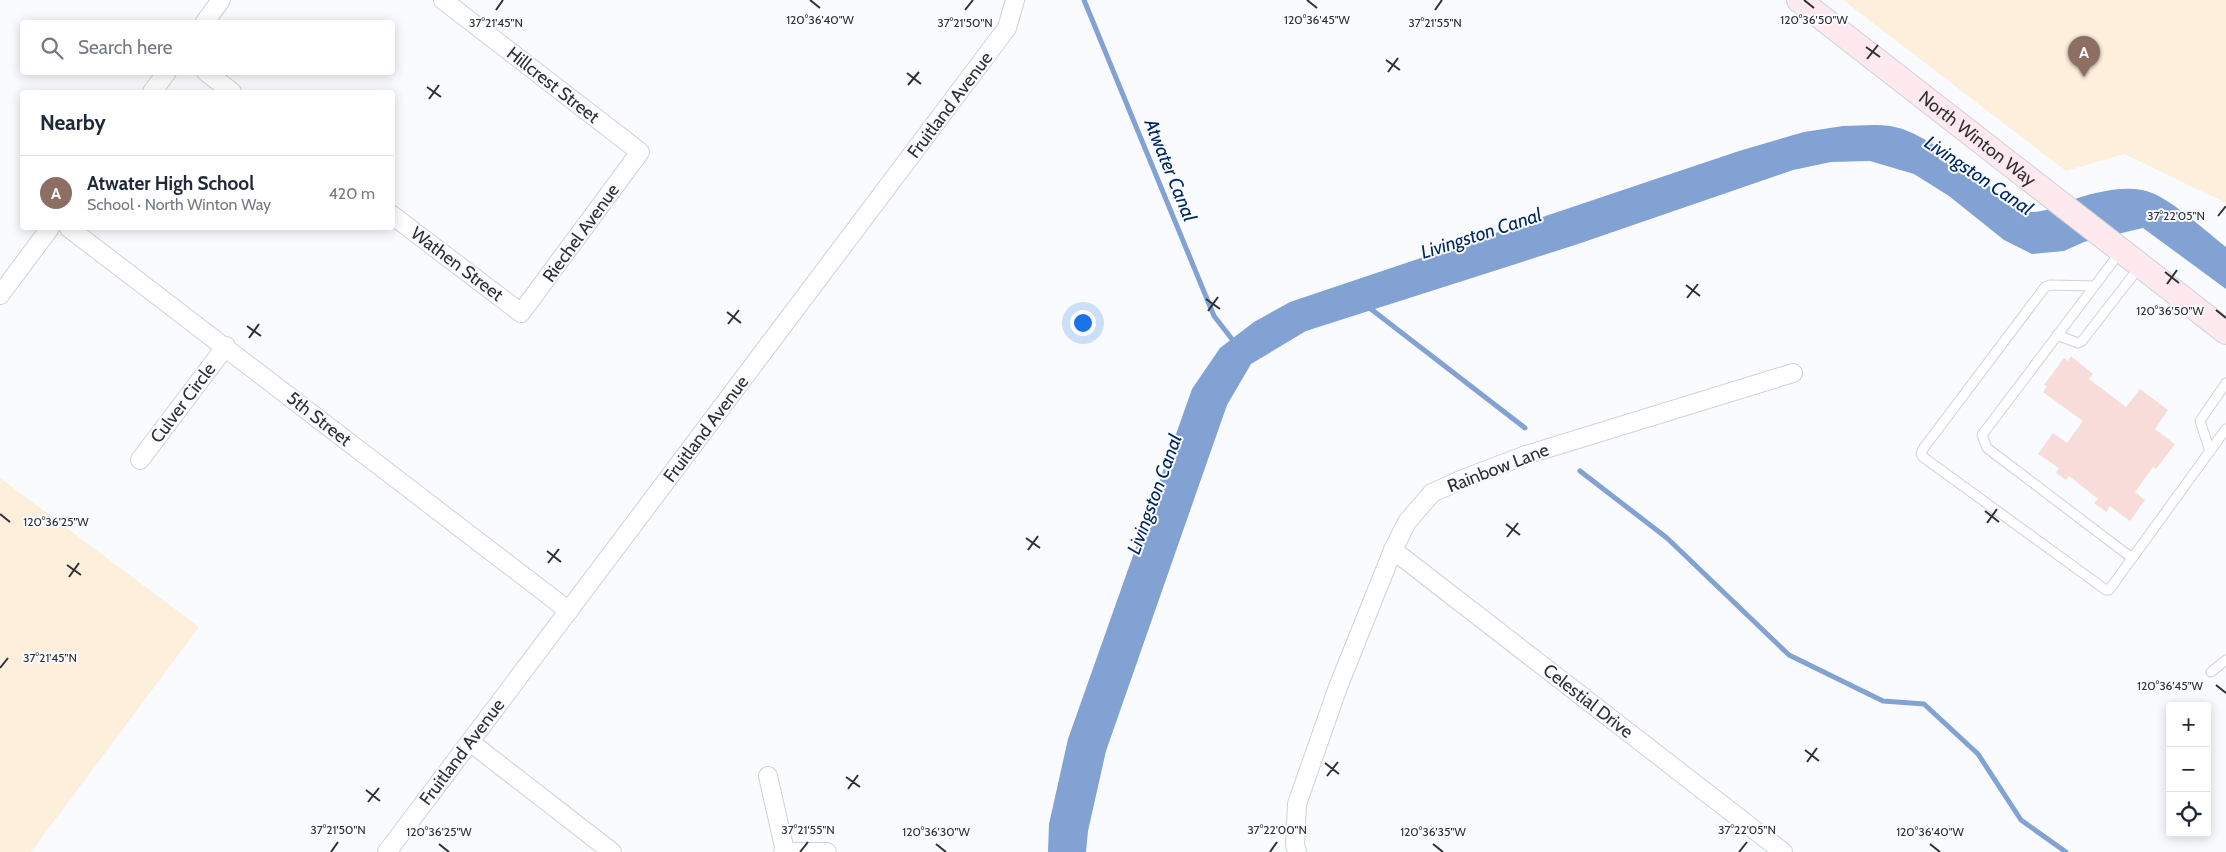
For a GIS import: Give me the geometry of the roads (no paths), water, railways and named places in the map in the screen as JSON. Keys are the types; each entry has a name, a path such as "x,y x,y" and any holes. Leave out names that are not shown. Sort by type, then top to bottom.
{"main road":[{"name":"North Winton Way","path":"1799,0 2226,332"}],"street":[{"path":"206,20 221,0"},
{"name":"Hillcrest Street","path":"443,0 640,152"},
{"name":"Fruitland Avenue","path":"388,852 1007,28 1015,0"},
{"path":"154,90 165,75"},
{"path":"210,75 229,90"},
{"name":"Riechel Avenue","path":"521,313 640,152"},
{"name":"Wathen Street","path":"395,217 521,313"},
{"path":"0,295 49,230"},
{"name":"5th Street","path":"71,230 226,346 569,611"},
{"name":"Culver Circle","path":"140,460 226,346"},
{"name":"Rainbow Lane","path":"1297,852 1295,844 1297,804 1338,687 1393,550 1407,522 1432,494 1463,479 1526,455 1793,373"},
{"name":"Celestial Drive","path":"1393,550 1783,852"},
{"path":"470,742 612,852"},
{"path":"768,776 784,852 827,852"}],"lane":[{"path":"2117,246 2094,286 1982,435 1983,442 1987,448 2132,558"},
{"path":"2057,335 2078,343 2085,338 2141,265"},
{"path":"2094,286 2045,286 1921,454 2106,590 2111,587 2226,429"},
{"path":"2210,451 2200,420 2226,383"},
{"path":"2211,672 2226,660"}],"water":[{"path":"1843,126 1890,126 1906,130 1923,138 1958,161 2019,210 2026,212 2038,212 2078,198 2110,190 2132,189 2152,193 2180,210 2226,247 2226,289 2143,228 2084,242 2064,251 2032,254 2004,240 1949,196 1914,174 1870,161 1831,162 1793,170 1578,244 1306,331 1251,364 1227,405 1106,751 1088,831 1086,852 1048,852 1049,824 1068,739 1192,389 1220,348 1254,322 1290,302 1739,151 1804,132"}],"waterway":[{"name":"Atwater Canal","path":"1084,0 1214,316 1235,343"},
{"path":"1367,306 1525,428"},
{"path":"1580,471 1667,538 1789,655 1883,701 1924,704 1978,754 2021,820 2066,852"}],"place":[{"name":"Atwater High School","path":"2084,77"}],"water label":[{"name":"Livingston Canal","path":"1979,175"},
{"name":"Livingston Canal","path":"1481,233"},
{"name":"Livingston Canal","path":"1154,494"}]}
